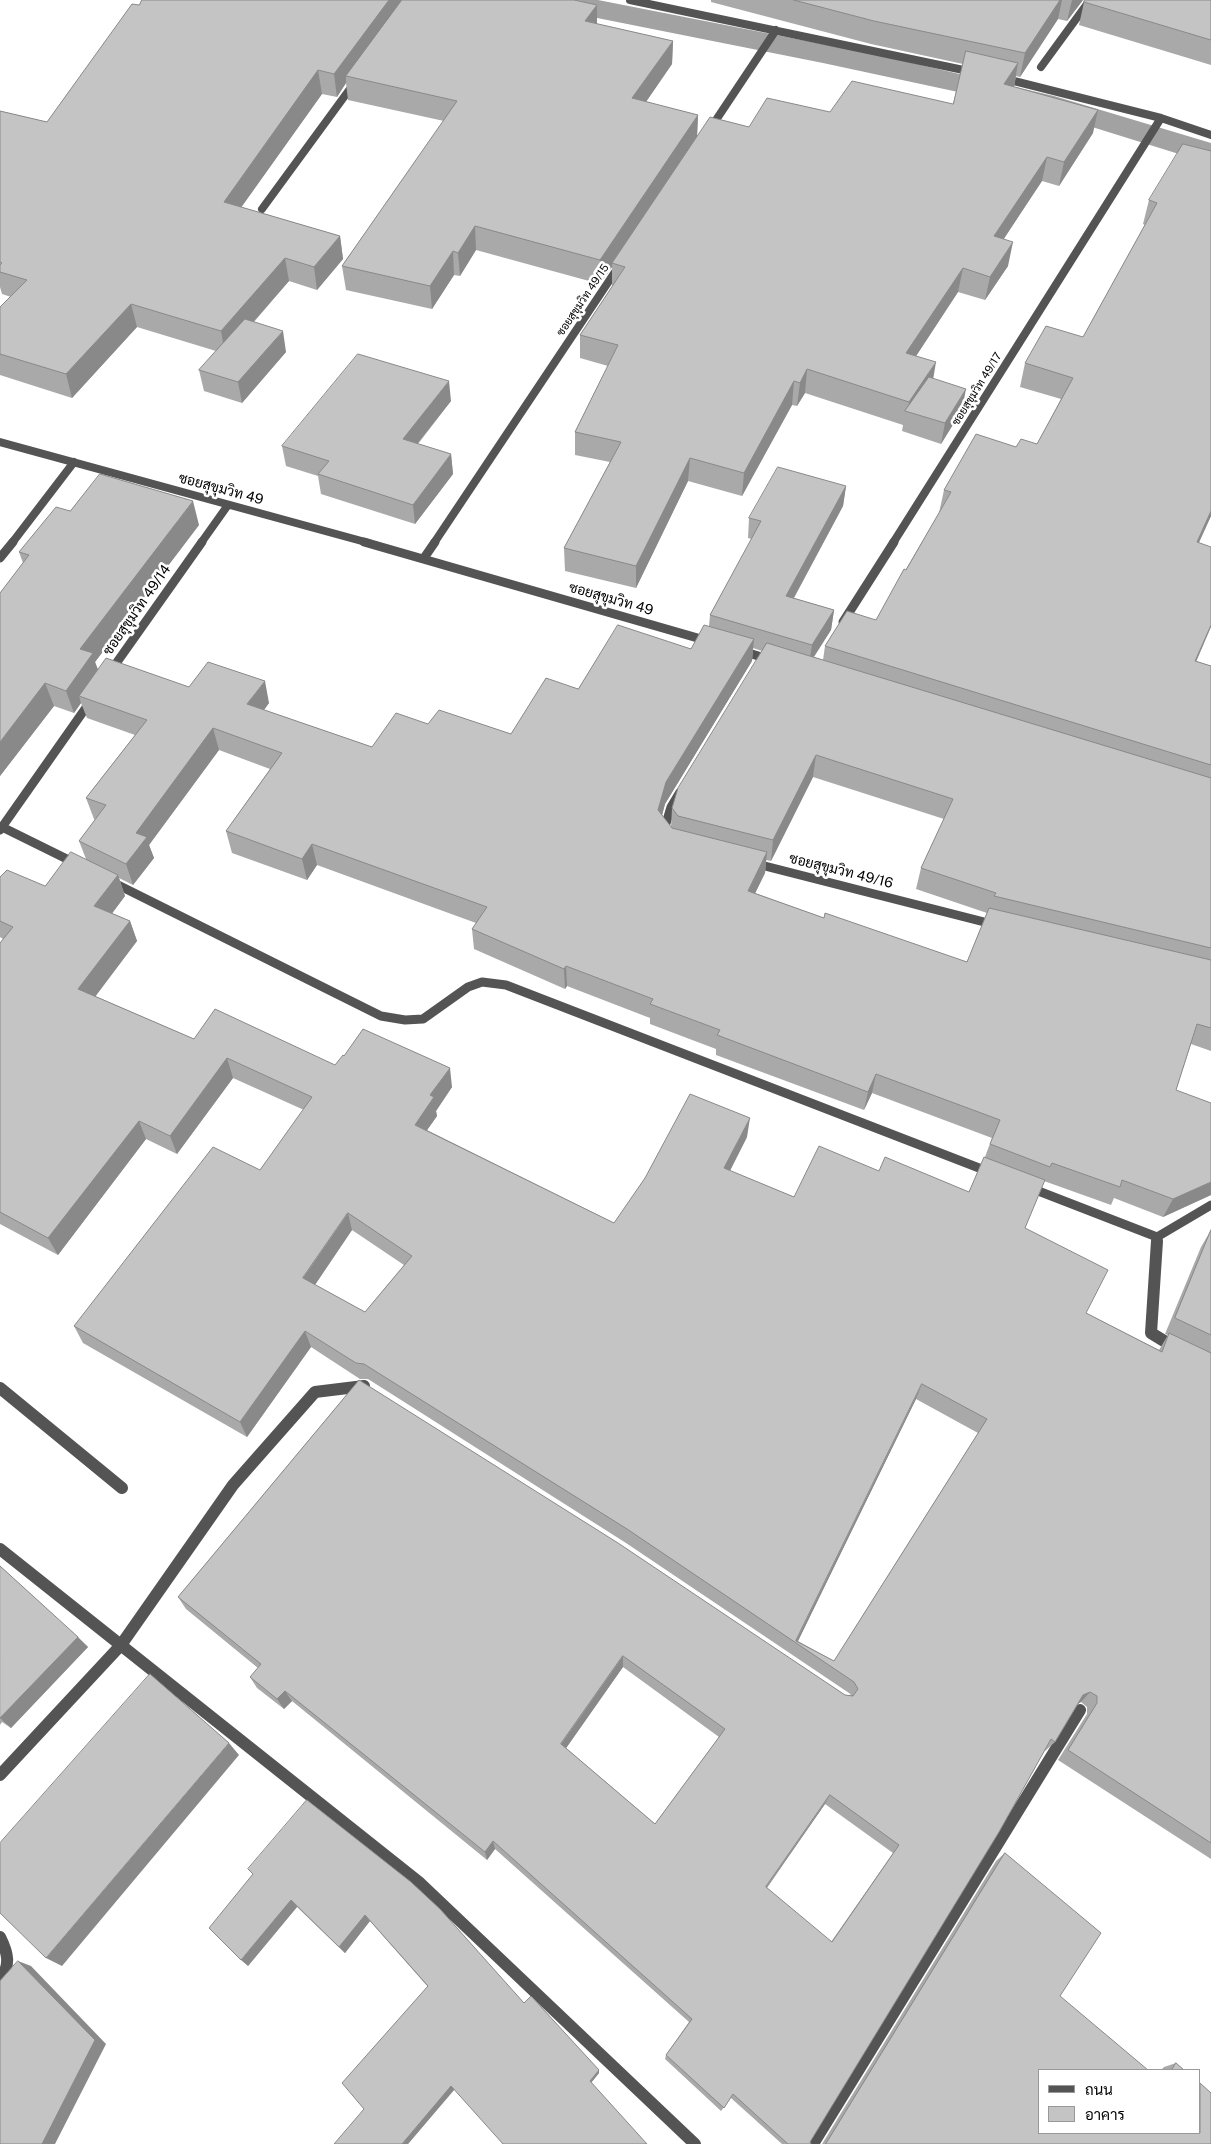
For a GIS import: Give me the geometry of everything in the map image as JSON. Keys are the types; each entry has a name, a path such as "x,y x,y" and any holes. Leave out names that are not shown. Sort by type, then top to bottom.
{"street":[{"path":"630,0 978,72"},
{"path":"1041,67 1090,0"},
{"path":"704,137 776,30"},
{"path":"262,209 362,72"},
{"path":"996,77 1161,118 1211,135"},
{"name":"ซอยสุขุมวิท 49/17","path":"839,630 1161,118"},
{"name":"ซอยสุขุมวิท 49/15","path":"424,558 622,261"},
{"name":"ซอยสุขุมวิท 49","path":"0,442 228,506 424,558 715,643"},
{"path":"0,558 74,462"},
{"name":"ซอยสุขุมวิท 49/14","path":"103,682 228,506"},
{"path":"734,649 759,661 779,662"},
{"path":"98,690 1,828 381,1016 404,1020 423,1019 468,987 482,982 506,985 999,1176"},
{"path":"673,843 664,830 671,807 686,781"},
{"name":"ซอยสุขุมวิท 49/16","path":"740,860 1010,929"},
{"path":"1018,1183 1157,1237"},
{"path":"1157,1237 1211,1205"},
{"path":"1157,1237 1150,1333 1187,1354"},
{"path":"0,1775 121,1645 233,1485 315,1392 364,1386 372,1391"},
{"path":"0,1388 122,1488"},
{"path":"0,1548 420,1883 695,2144"},
{"path":"813,2144 1080,1710"},
{"path":"0,1937 9,1954 6,1973 0,1980"}],"building":[{"path":"142,0 389,0 334,74 318,70 224,202 340,236 314,267 285,258 221,331 131,304 66,374 0,354 0,307 27,280 0,272 0,265 2,263 0,262 0,111 47,122 132,4 139,5"},
{"path":"402,0 574,0 597,5 585,21 673,41 632,98 698,115 600,260 475,226 458,253 453,251 430,286 342,266 457,101 346,76"},
{"path":"794,0 1060,0 1025,53 874,21"},
{"path":"1085,0 1211,0 1211,40 1084,2"},
{"path":"966,51 1018,63 1004,84 1098,110 1064,162 1047,157 994,236 1013,242 990,277 963,268 906,353 936,362 909,402 807,369 800,383 794,381 744,473 690,458 636,566 564,548 621,442 575,432 618,345 580,335 625,267 612,263 710,117 749,127 767,98 830,112 852,81 953,104"},
{"path":"1183,144 1211,151 1211,511 1197,542 1211,547 1211,625 1195,661 1211,666 1211,765 825,646 847,611 876,620 904,569 906,570 951,492 944,490 976,434 1016,447 1021,439 1037,444 1073,378 1025,363 1046,326 1083,337 1157,203 1149,200"},
{"path":"245,319 283,331 238,382 199,370"},
{"path":"358,354 449,381 403,439 451,454 413,505 318,474 329,461 282,446"},
{"path":"929,377 966,389 945,423 905,411"},
{"path":"778,467 846,486 786,596 834,610 812,645 710,615 761,521 749,518"},
{"path":"100,474 193,501 80,649 93,653 66,691 45,683 0,742 0,593 29,555 19,552 56,507 70,511"},
{"path":"618,625 691,649 704,625 754,639 666,782 658,810 672,828 767,852 748,891 824,918 825,913 967,962 989,908 1211,960 1211,1028 1197,1024 1176,1090 1211,1103 1211,1182 1173,1199 1122,1180 1120,1187 1052,1163 1050,1167 990,1144 1000,1120 876,1074 868,1092 717,1035 720,1030 650,1004 653,999 566,966 564,969 472,929 487,907 312,844 302,859 226,831 282,753 213,728 136,833 147,837 126,864 79,841 106,805 86,798 147,720 79,696 106,658 189,687 208,662 265,681 247,704 372,747 396,713 428,724 439,710 511,734 546,678 578,689"},
{"path":"767,643 1211,778 1211,948 994,896 996,893 921,868 953,799 816,755 773,840 678,816 672,808 678,788"},
{"path":"71,852 118,875 94,906 130,921 78,989 194,1039 215,1009 335,1065 344,1056 363,1029 450,1068 430,1095 434,1097 415,1125 614,1223 645,1178 690,1094 750,1118 724,1168 794,1197 819,1146 879,1171 885,1157 969,1192 984,1157 1045,1180 1025,1228 1108,1270 1086,1313 1162,1352 1169,1333 1211,1353 1211,1843 1068,1750 1097,1703 1097,1696 1090,1692 1083,1695 1055,1742 1051,1739 999,1832 810,2142 811,2144 788,2144 733,2094 724,2108 666,2055 692,2019 493,1841 485,1852 285,1691 277,1699 250,1677 261,1664 178,1597 359,1380 618,1543 845,1695 853,1696 858,1689 854,1682 627,1529 364,1364 356,1363 305,1331 240,1422 74,1326 213,1147 260,1170 312,1097 227,1058 170,1136 139,1121 48,1238 0,1212 0,943 13,927 0,921 0,877 7,870 45,886","holes":["348,1213 412,1256 365,1312 303,1278","922,1384 987,1419 834,1661 796,1641","623,1656 725,1729 655,1824 561,1744","830,1795 899,1845 832,1942 766,1887"]},
{"path":"1211,1230 1211,1335 1175,1318"},
{"path":"0,1566 78,1637 0,1718"},
{"path":"150,1674 229,1743 46,1958 0,1913 0,1843"},
{"path":"307,1800 411,1882 440,1909 524,2003 531,1996 599,2070 590,2081 647,2144 503,2144 451,2086 402,2144 334,2144 364,2109 342,2083 428,1986 365,1915 339,1947 291,1900 241,1960 209,1928 253,1874 248,1869"},
{"path":"1005,1853 1101,1933 1060,1996 1147,2069 1038,2069 1038,2134 1201,2134 1201,2084 1211,2093 1211,2144 826,2144"},
{"path":"18,1961 95,2040 42,2144 0,2144 0,1981"},
{"path":"1176,2063 1183,2069 1173,2069"}],"waterway":[{"path":"552,0 823,54 986,89 1127,127 1211,154"}]}
